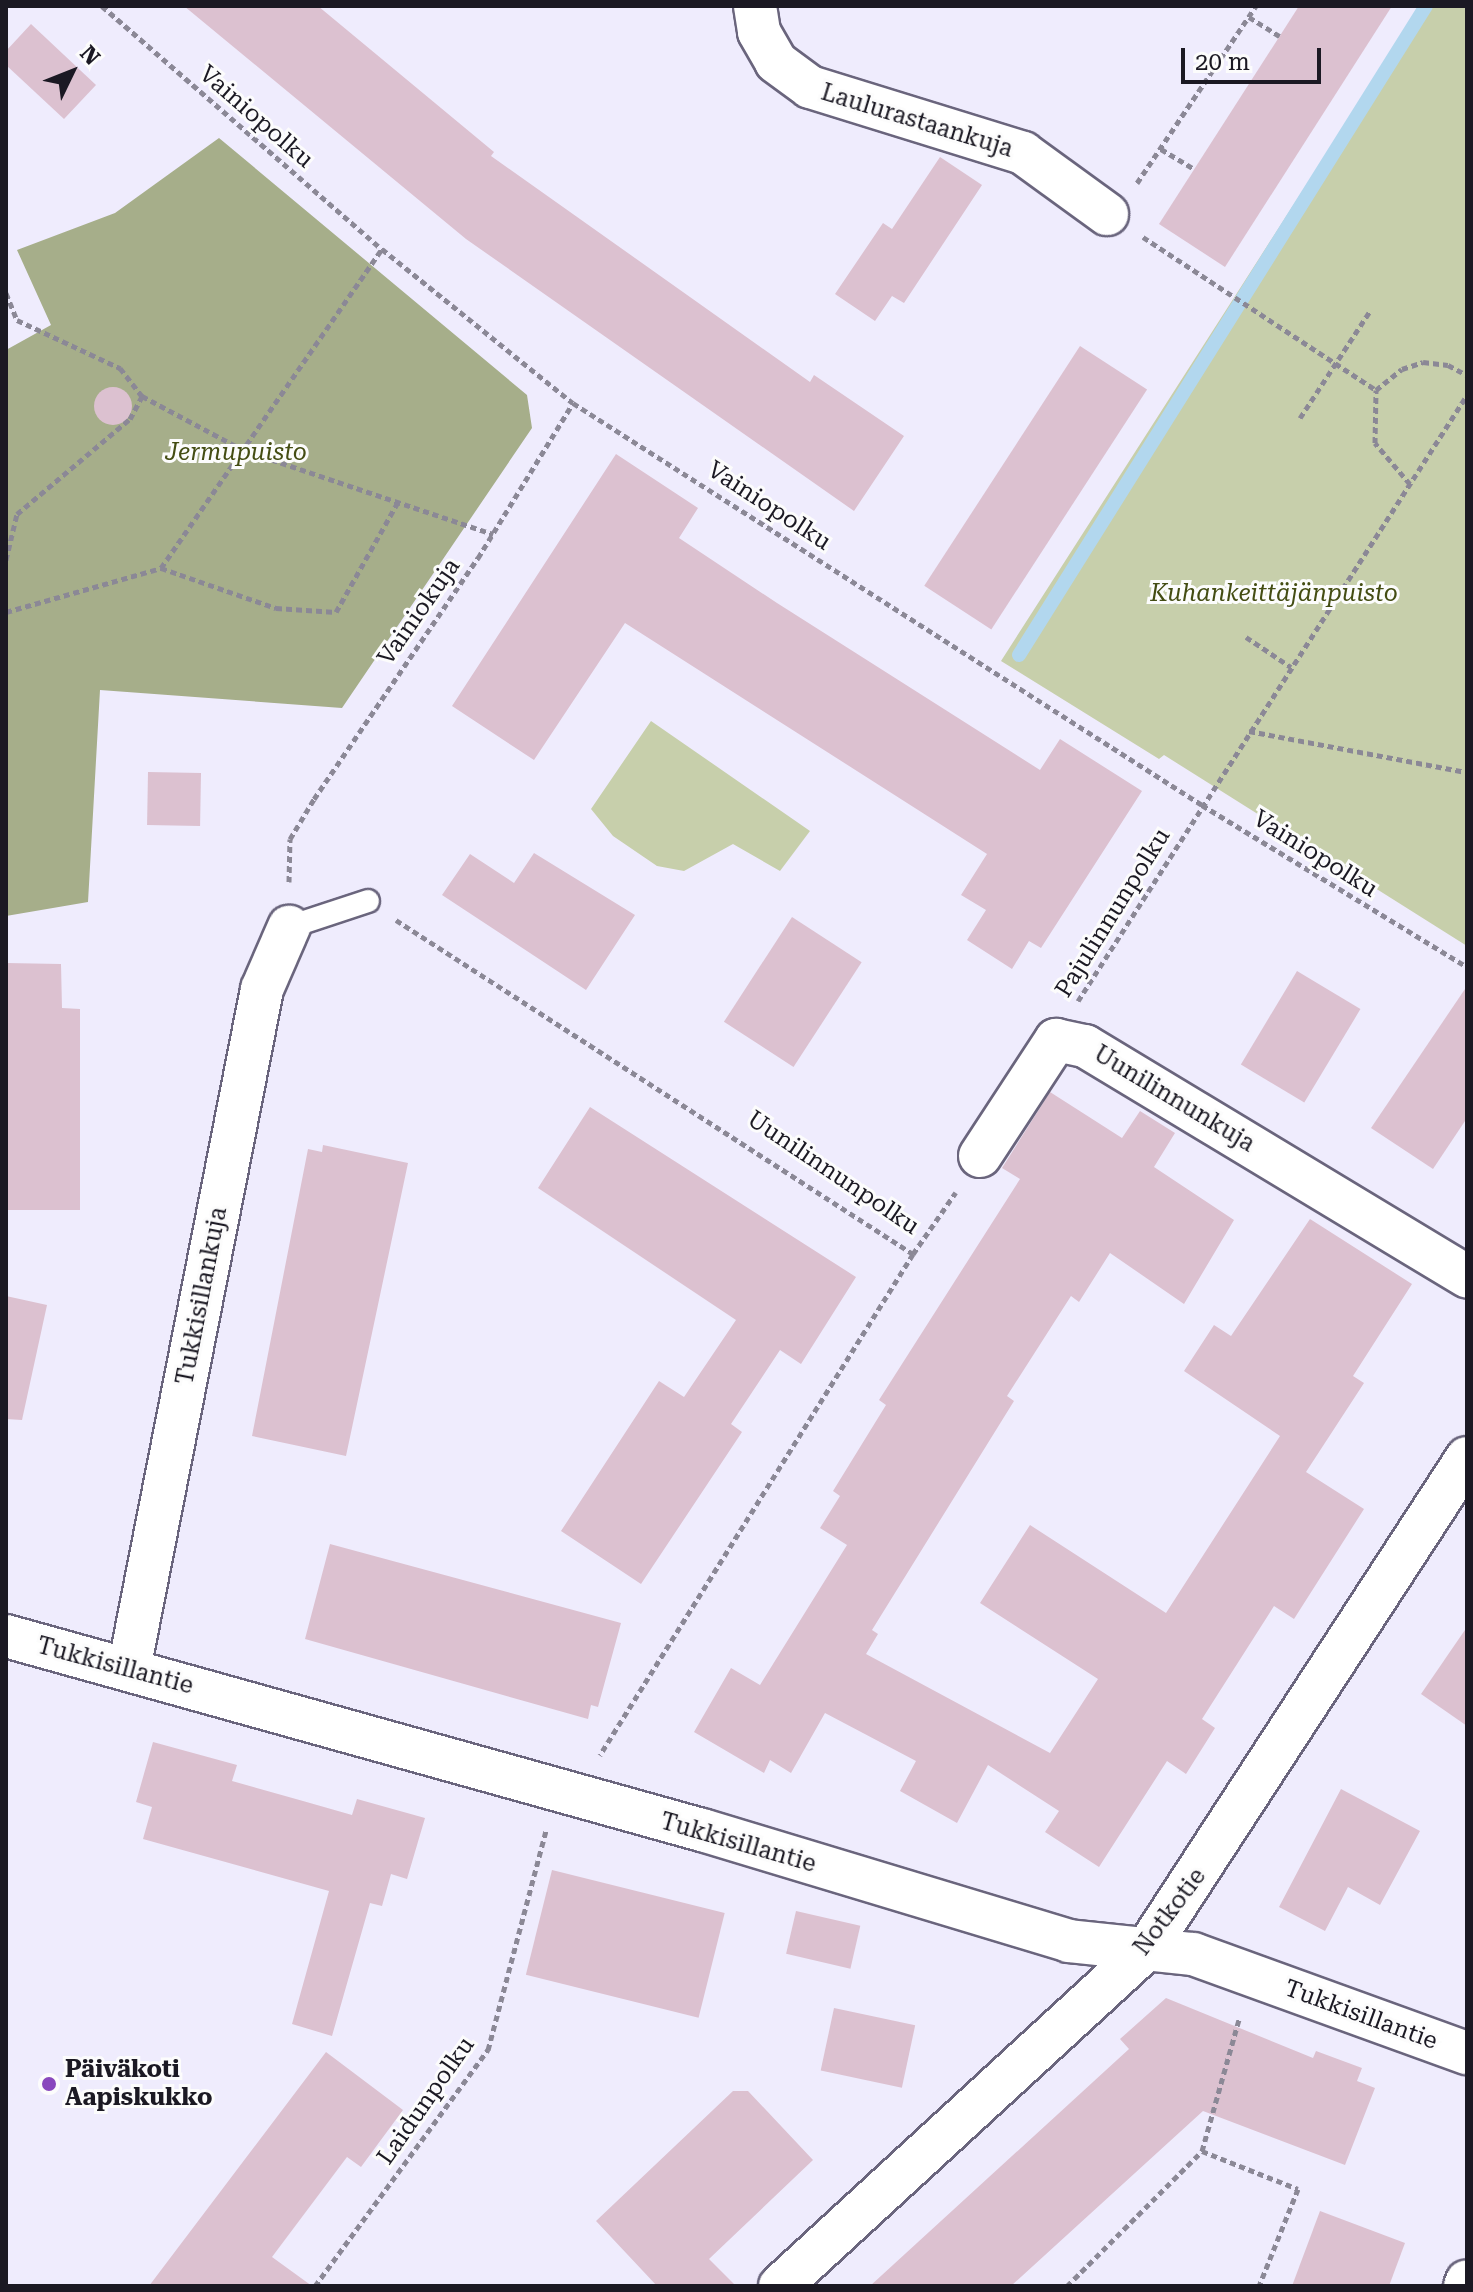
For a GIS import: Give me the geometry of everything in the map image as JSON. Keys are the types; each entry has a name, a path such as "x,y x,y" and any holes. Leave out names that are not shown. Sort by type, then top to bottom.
{"street":[{"name":"Laulurastaankuja","path":"755,6 759,32 776,62 810,87 1023,153 1107,214"},
{"name":"Tukkisillankuja","path":"129,1669 262,989 289,927"},
{"path":"980,1156 1056,1040"},
{"name":"Uunilinnunkuja","path":"1056,1040 1085,1046 1467,1276"},
{"name":"Notkotie","path":"780,2286 1147,1949 1467,1458"},
{"name":"Tukkisillantie","path":"6,1636 702,1830 1069,1941 1193,1954 1467,2053"}],"lane":[{"path":"289,927 368,901"}],"path":[{"name":"Vainiopolku","path":"102,6 382,249 573,403 1202,805 1467,967"},
{"path":"1255,7 1161,149 1107,214 1339,361 1376,390"},
{"path":"1249,17 1280,36"},
{"path":"1161,149 1194,169"},
{"path":"161,568 382,249"},
{"path":"6,293 17,320 120,368 142,396 243,450 493,534"},
{"path":"1300,418 1370,311"},
{"path":"1410,484 1375,443 1376,390 1402,369 1423,362 1448,365 1467,375"},
{"name":"Pajulinnunpolku","path":"1056,1040 1249,731 1467,395"},
{"path":"6,560 17,514 130,419 142,396"},
{"name":"Vainiokuja","path":"290,839 361,724 493,534 573,403"},
{"path":"6,612 161,568 276,608 336,612 398,502"},
{"path":"1246,637 1291,667"},
{"path":"1249,731 1467,772"},
{"name":"Uunilinnunpolku","path":"368,901 913,1254 597,1759"},
{"path":"913,1254 980,1156"},
{"name":"Laidunpolku","path":"315,2286 488,2050 549,1823"},
{"path":"1067,2286 1202,2151 1251,1975"},
{"path":"1202,2151 1298,2189 1259,2286"}],"green space":[{"name":"Kuhankeittäjänpuisto","path":"1421,6 1467,6 1467,946 1164,755 1159,759 1001,661"},
{"name":"Jermupuisto","path":"219,138 527,395 532,428 342,708 100,690 88,902 6,916 6,350 51,325 17,250 115,213"},
{"path":"651,721 810,831 780,871 733,844 684,871 657,866 613,836 591,809"}],"building":[{"path":"184,6 318,6 494,152 491,156 810,382 814,375 904,436 854,511 466,239"},
{"path":"1299,6 1392,6 1225,267 1159,224"},
{"path":"31,24 96,85 64,119 6,65 6,51"},
{"path":"940,157 982,185 904,303 892,296 875,321 835,294 883,223 892,229"},
{"path":"1080,346 1147,390 991,629 924,586"},
{"path":"113,387 126,393 132,406 126,419 113,425 100,419 94,406 100,393"},
{"path":"616,454 698,508 679,538 777,603 1040,770 1060,739 1142,791 1041,948 1029,941 1012,969 967,940 986,910 961,895 987,854 625,623 534,760 452,706"},
{"path":"148,772 201,773 200,826 147,825"},
{"path":"534,853 635,915 586,990 442,895 470,854 514,883"},
{"path":"792,917 862,962 794,1067 724,1022"},
{"path":"6,963 61,964 62,1008 80,1009 80,1210 6,1210"},
{"path":"1297,971 1360,1009 1304,1103 1241,1064"},
{"path":"1467,986 1467,1118 1433,1169 1371,1128"},
{"path":"1050,1092 1122,1138 1140,1111 1175,1133 1154,1167 1234,1220 1184,1304 1110,1253 1079,1302 1071,1296 1007,1396 1014,1401 872,1630 878,1634 866,1654 1050,1753 1098,1679 980,1603 1030,1525 1166,1613 1280,1436 1184,1371 1214,1325 1231,1336 1310,1219 1412,1284 1353,1376 1364,1383 1306,1472 1364,1509 1294,1619 1274,1606 1202,1719 1215,1728 1186,1774 1167,1761 1099,1867 1045,1832 1059,1811 988,1765 957,1823 900,1791 916,1761 825,1713 791,1773 770,1760 764,1773 694,1732 731,1668 760,1685 847,1545 820,1528 840,1496 833,1491 886,1405 879,1400 1020,1179 1002,1168"},
{"path":"590,1107 856,1277 801,1364 780,1350 731,1424 742,1432 641,1584 561,1531 659,1381 684,1397 736,1320 538,1188"},
{"path":"323,1145 408,1163 346,1456 252,1436 308,1149 322,1152"},
{"path":"6,1296 47,1305 22,1420 6,1419"},
{"path":"330,1544 621,1623 598,1707 591,1705 588,1719 305,1639"},
{"path":"1467,1627 1467,1726 1421,1694"},
{"path":"153,1742 237,1765 232,1781 352,1815 357,1799 425,1818 407,1879 391,1874 382,1906 370,1903 332,2036 292,2024 329,1891 143,1839 152,1807 136,1802"},
{"path":"1341,1789 1420,1831 1380,1905 1348,1887 1325,1931 1279,1907"},
{"path":"552,1870 725,1913 699,2018 526,1975"},
{"path":"796,1911 860,1926 850,1969 786,1954"},
{"path":"1166,1998 1313,2058 1316,2051 1362,2068 1357,2081 1375,2088 1345,2165 1203,2111 1011,2286 870,2286 1129,2049 1120,2039"},
{"path":"834,2008 915,2025 902,2088 821,2071"},
{"path":"326,2052 403,2110 361,2167 347,2157 272,2257 312,2286 149,2286"},
{"path":"733,2091 748,2091 813,2160 709,2259 736,2286 657,2286 596,2221"},
{"path":"1320,2211 1405,2243 1389,2286 1292,2286"}],"waterway":[{"path":"1019,655 1426,6"}],"place":[{"name":"Päiväkoti Aapiskukko","path":"49,2084"}]}
